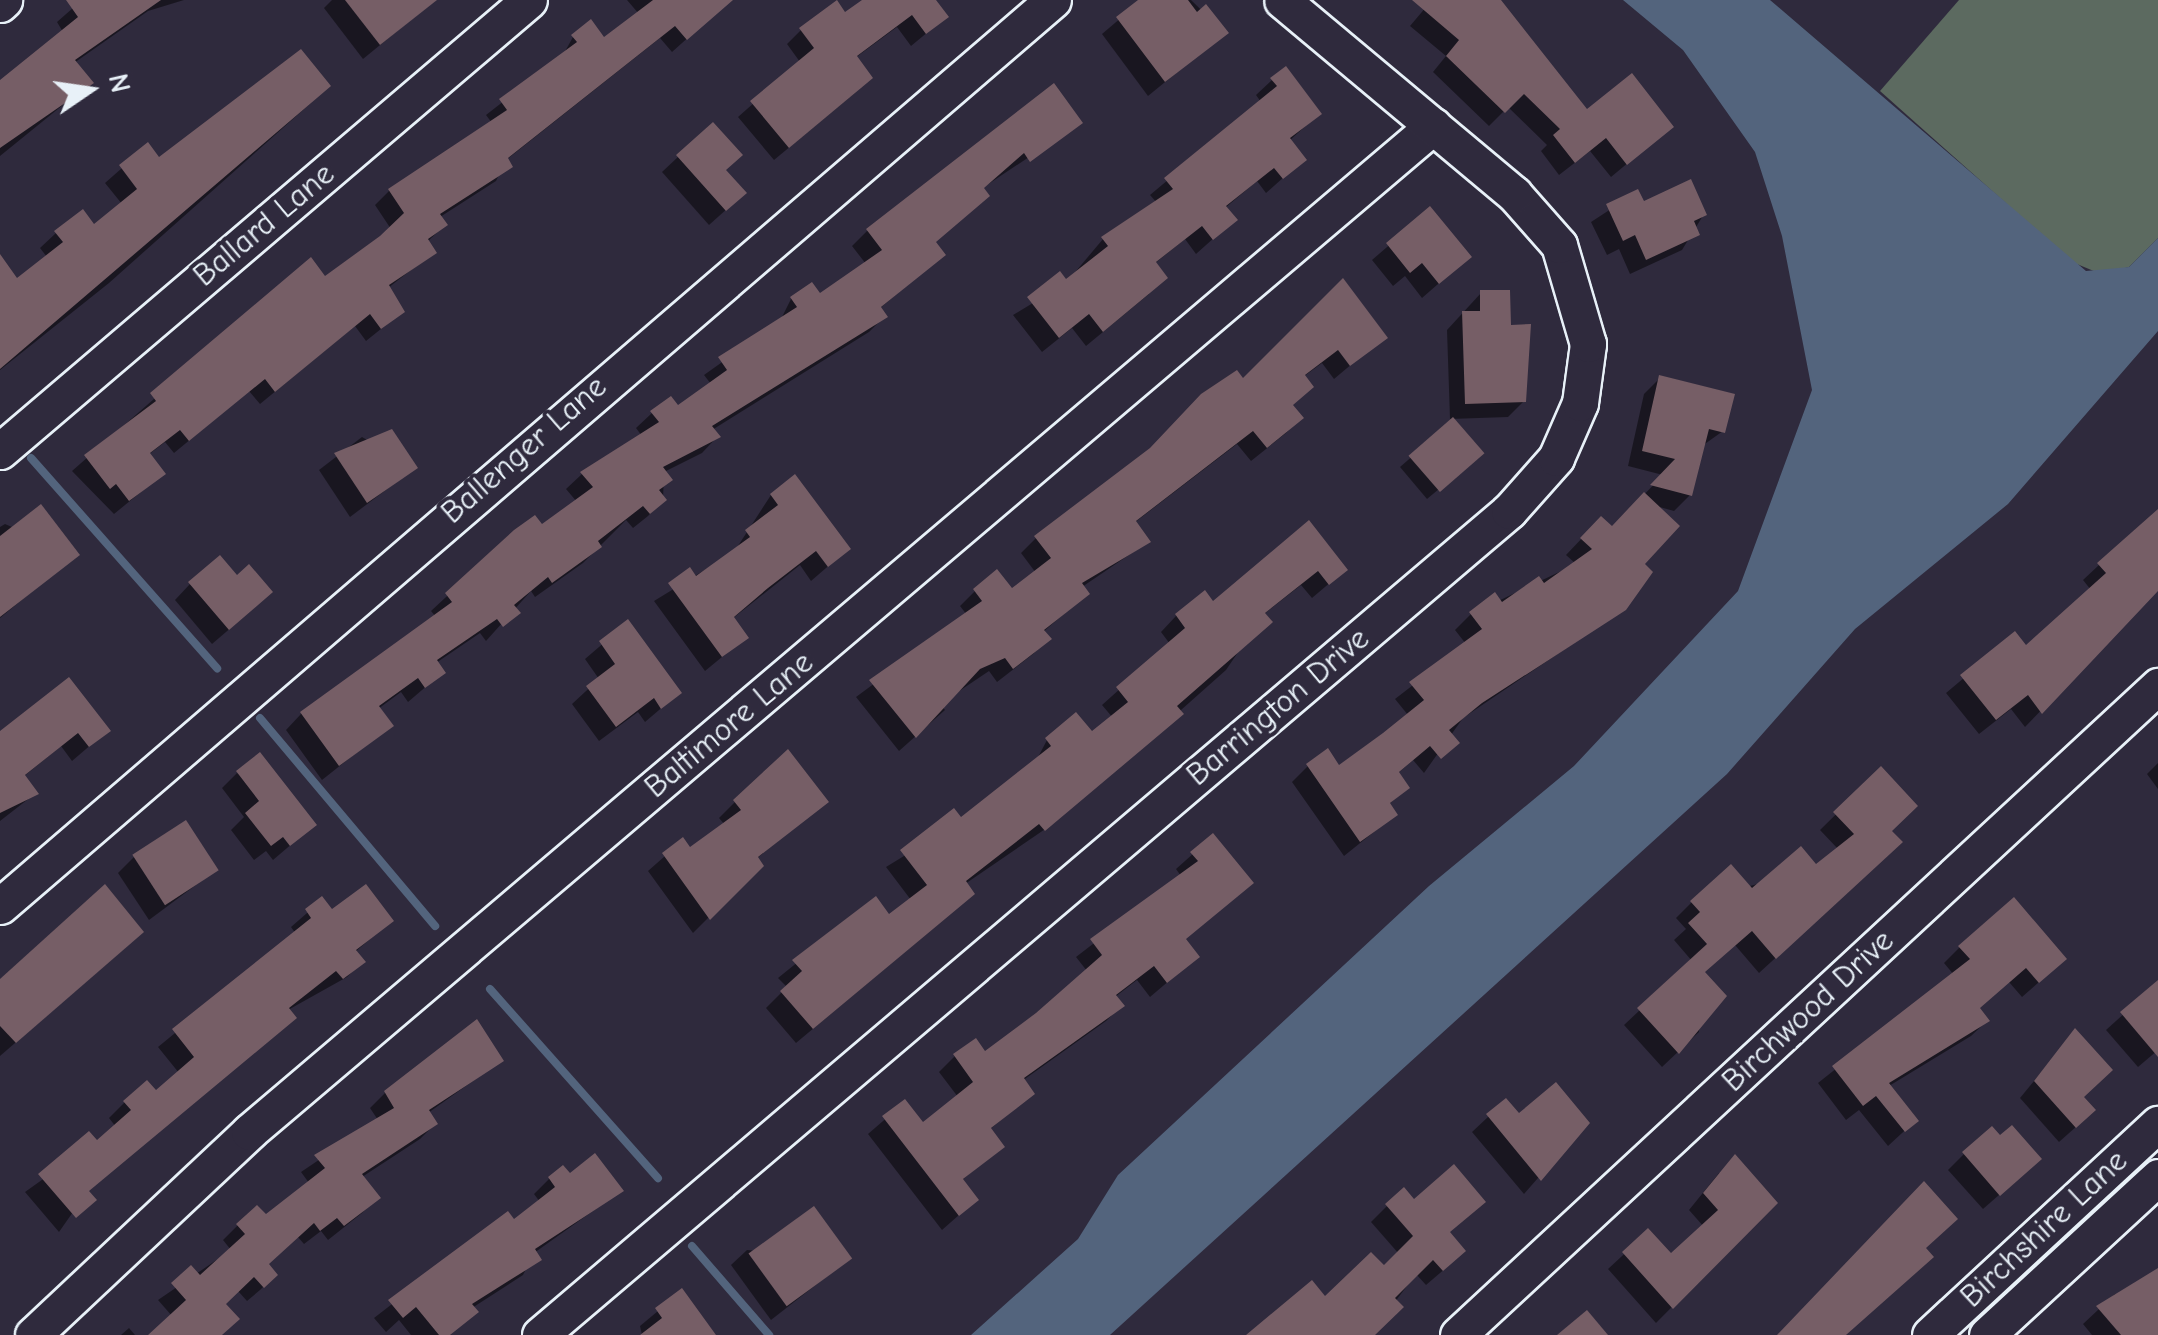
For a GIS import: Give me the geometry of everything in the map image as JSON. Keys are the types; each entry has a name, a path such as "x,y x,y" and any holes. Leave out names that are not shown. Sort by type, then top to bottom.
{"street":[{"name":"Ballard Lane","path":"0,451 529,0"},
{"name":"Ballenger Lane","path":"0,906 1053,0"},
{"name":"Barrington Drive","path":"540,1335 1544,475 1586,376 1576,284 1531,210 1282,0"},
{"name":"Baltimore Lane","path":"33,1335 249,1132 1434,126"},
{"name":"Birchwood Drive","path":"1458,1335 2158,686"},
{"name":"Birchshire Lane","path":"1930,1335 2158,1124"},
{"name":"Birchshire Lane","path":"1987,1335 2158,1178"}],"green space":[{"path":"1959,0 2158,0 2158,238 2129,267 2101,274 2072,262 1880,91"}],"water":[{"path":"1623,0 1770,0 2086,271 2129,267 2158,238 2158,331 2008,504 1855,629 1727,774 1110,1335 971,1335 1078,1239 1118,1175 1429,886 1574,766 1738,591 1812,390 1782,236 1755,152 1683,50"}],"building":[{"path":"66,0 161,0 75,60 94,83 0,148 0,80 78,17"},
{"path":"345,0 437,0 380,45"},
{"path":"653,0 733,0 687,40 675,26 508,158 513,167 440,214 448,225 428,239 437,253 389,285 405,312 381,329 370,314 275,392 265,379 189,441 180,430 150,453 166,474 129,501 116,484 110,489 84,455 156,401 150,393 311,257 325,276 380,236 404,213 388,189 507,110 499,99 577,42 571,35 591,19 604,37"},
{"path":"837,0 845,12 862,0 936,0 949,17 926,34 912,15 857,56 873,78 789,148 750,101 814,48 799,28"},
{"path":"1138,0 1188,0 1197,12 1206,4 1229,33 1165,82 1116,17"},
{"path":"1412,0 1501,0 1587,109 1632,73 1674,127 1627,165 1606,138 1575,163 1553,135 1560,129 1524,94 1505,113 1446,56 1459,40"},
{"path":"301,49 331,86 0,369 0,254 17,278 63,242 54,231 83,209 94,224 137,189 119,165 148,142 159,157"},
{"path":"1286,66 1322,114 1290,138 1307,160 1283,179 1274,168 1226,206 1238,220 1213,240 1202,226 1156,262 1168,278 1103,332 1089,314 1059,338 1027,297 1060,271 1066,279 1108,246 1101,237 1173,189 1164,178 1277,86 1270,78"},
{"path":"1054,83 1083,123 1030,162 1024,153 984,188 990,196 936,242 946,255 881,307 888,317 712,426 721,437 663,467 673,480 659,490 667,500 650,514 643,506 598,541 602,547 552,583 548,577 514,605 521,613 503,627 497,619 437,660 446,673 425,688 418,678 379,706 394,726 339,766 300,712 452,602 445,593 514,530 535,515 542,524 593,487 580,472 659,422 650,411 671,396 678,405 727,370 718,357 797,307 790,297 812,282 820,293 882,250 866,229"},
{"path":"713,122 743,155 726,170 747,193 726,211 676,155"},
{"path":"1691,179 1707,215 1694,221 1700,235 1646,260 1635,235 1623,241 1606,204 1638,189 1644,201"},
{"path":"1430,206 1472,257 1439,284 1422,263 1410,273 1386,243"},
{"path":"1343,278 1388,338 1350,366 1338,350 1305,375 1314,387 1293,405 1304,418 1267,448 1253,431 1136,521 1151,542 1082,583 1090,594 1044,630 1052,639 1013,669 1005,658 980,669 916,738 869,680 982,601 973,589 997,569 1012,588 1051,558 1034,536 1150,448 1201,394 1237,370 1243,378"},
{"path":"1480,290 1510,290 1511,325 1531,324 1526,402 1465,404 1462,311 1480,311"},
{"path":"1659,375 1735,394 1725,433 1709,429 1692,496 1650,485 1675,459 1642,451"},
{"path":"1453,417 1484,453 1440,492 1408,456"},
{"path":"392,429 418,468 367,503 334,453"},
{"path":"795,474 851,549 828,567 816,551 768,588 734,617 749,638 722,657 668,583 690,567 696,576 750,537 745,530 778,505 770,494"},
{"path":"1644,492 1680,526 1645,564 1653,572 1626,610 1482,703 1449,730 1460,743 1441,759 1430,746 1399,772 1410,788 1390,803 1398,815 1360,842 1306,764 1328,748 1339,765 1383,733 1424,700 1409,682 1482,629 1469,612 1495,592 1502,602 1539,576 1544,583 1592,549 1580,538 1601,516 1612,526"},
{"path":"41,504 80,555 0,617 0,536"},
{"path":"2158,509 2158,591 2042,714 2028,695 1996,720 1960,675 2015,631 2026,645 2106,573 2097,563"},
{"path":"1309,520 1348,570 1329,585 1318,571 1265,613 1273,622 1177,706 1184,714 1045,831 1039,824 966,881 975,894 813,1029 780,991 802,971 792,960 876,896 889,914 927,885 900,850 954,808 961,817 1051,746 1045,738 1076,712 1092,731 1128,702 1116,687 1185,628 1175,614 1205,590 1213,601"},
{"path":"220,555 237,575 249,564 273,592 229,630 188,582"},
{"path":"628,619 682,693 661,709 654,698 616,727 586,686 615,664 599,641"},
{"path":"69,677 111,731 89,747 78,733 25,775 39,794 0,813 0,731"},
{"path":"788,749 829,802 758,857 764,866 710,920 662,853 683,837 690,847 741,810 733,800"},
{"path":"260,752 317,825 290,846 283,837 271,846 245,813 259,801 236,771"},
{"path":"1881,766 1918,806 1892,831 1903,842 1776,959 1752,931 1705,972 1727,996 1679,1054 1637,1008 1707,944 1688,923 1700,912 1690,901 1731,864 1752,888 1801,846 1816,864 1854,834 1833,812"},
{"path":"186,820 219,870 165,905 132,855"},
{"path":"1213,833 1254,883 1186,939 1200,957 1167,983 1154,966 1116,995 1125,1006 1024,1078 1035,1094 991,1128 1005,1147 963,1179 979,1200 959,1216 882,1116 905,1099 923,1122 973,1082 953,1054 976,1038 985,1051 1036,1013 1102,955 1090,939 1198,861 1190,852"},
{"path":"105,884 144,932 16,1043 0,1026 0,979"},
{"path":"366,884 394,921 356,950 366,962 343,979 336,971 289,1008 297,1018 89,1191 97,1200 76,1218 38,1174 89,1131 97,1140 131,1110 123,1101 147,1080 156,1090 194,1057 172,1029 311,918 305,909 322,896 332,909"},
{"path":"2014,897 2067,959 2039,983 2026,968 1980,1008 1990,1021 1889,1083 1919,1121 1905,1132 1876,1096 1863,1106 1832,1066 1970,959 1958,946"},
{"path":"2158,980 2158,1057 2120,1012"},
{"path":"477,1019 504,1061 429,1110 438,1124 362,1174 381,1198 344,1226 337,1218 320,1231 314,1223 269,1264 278,1275 264,1288 254,1277 226,1304 240,1319 222,1335 148,1335 186,1300 171,1283 191,1265 200,1275 245,1234 236,1224 257,1205 266,1214 325,1168 314,1155 394,1108 384,1091"},
{"path":"2075,1028 2113,1070 2084,1097 2096,1110 2076,1128 2034,1081"},
{"path":"1556,1082 1590,1123 1541,1181 1486,1114 1506,1098 1519,1113"},
{"path":"2012,1125 2042,1159 2000,1196 1962,1152 1992,1126 2000,1135"},
{"path":"595,1153 624,1191 535,1249 542,1260 472,1304 479,1312 450,1335 439,1335 416,1307 403,1318 388,1300 508,1211 514,1219 555,1187 548,1177 563,1165 570,1173"},
{"path":"1735,1154 1778,1203 1673,1309 1622,1252 1648,1228 1671,1253 1718,1210 1703,1193"},
{"path":"1454,1164 1486,1202 1450,1232 1466,1251 1443,1271 1433,1260 1395,1298 1404,1307 1375,1335 1246,1335 1312,1280 1325,1296 1371,1252 1384,1265 1413,1236 1385,1204 1404,1187 1414,1199"},
{"path":"1924,1181 1958,1219 1926,1248 1934,1257 1846,1335 1777,1335"},
{"path":"814,1206 852,1259 787,1306 748,1254"},
{"path":"2158,1268 2158,1335 2121,1335 2096,1306"},
{"path":"682,1288 716,1335 640,1335 662,1318 655,1308"},
{"path":"1587,1310 1608,1335 1557,1335"}],"waterway":[{"path":"31,458 217,668"},
{"path":"260,718 435,926"},
{"path":"490,989 658,1178"},
{"path":"692,1246 769,1335"}]}
